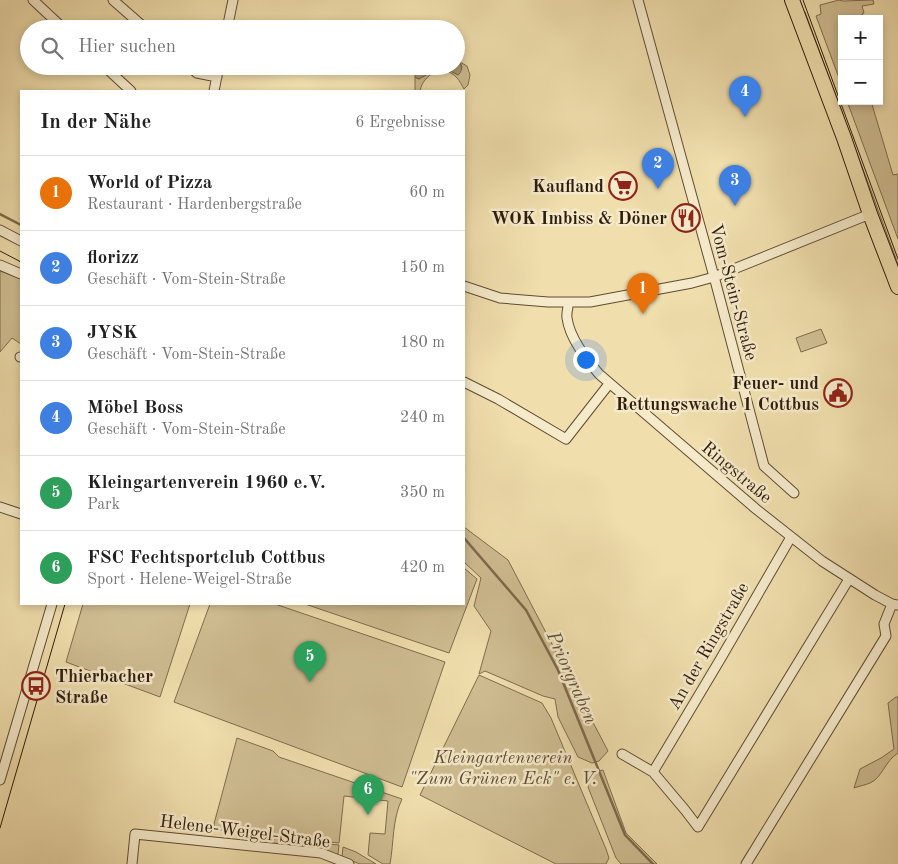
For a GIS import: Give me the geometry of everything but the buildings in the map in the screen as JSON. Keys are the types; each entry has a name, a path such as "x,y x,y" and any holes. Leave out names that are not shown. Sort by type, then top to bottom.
{"main road":[{"path":"792,0 898,287"}],"street":[{"path":"33,0 54,20"},
{"path":"113,0 136,20"},
{"path":"229,20 233,0"},
{"name":"Vom-Stein-Straße","path":"638,0 764,466 794,493"},
{"path":"114,75 130,90"},
{"path":"207,75 217,77 214,90"},
{"path":"465,286 500,298 590,302 714,278 870,214"},
{"path":"0,230 20,240"},
{"path":"0,265 20,274"},
{"name":"Ringstraße","path":"564,302 569,308 567,315 569,326 579,348 609,384 756,510 822,561 895,604 884,624 886,636 746,864"},
{"path":"465,382 498,399 566,439 609,384"},
{"path":"0,507 20,514"},
{"name":"An der Ringstraße","path":"653,772 791,537"},
{"path":"622,754 653,772 698,827 850,579"},
{"path":"0,780 52,605"},
{"name":"Helene-Weigel-Straße","path":"132,864 135,834 320,853 350,864"}],"green space":[{"path":"839,0 873,0 874,4 862,6 864,13 862,15 838,15 838,75 816,16 821,14 820,5"},
{"path":"805,12 898,264 898,271 804,15"},
{"path":"465,65 467,66 470,75 468,85 464,89 453,75 465,75"},
{"path":"430,75 420,90 415,90 415,77 419,79"},
{"path":"848,105 872,105 893,175 898,174 898,239"},
{"path":"0,271 20,279 20,343 12,338 0,352"},
{"path":"821,329 827,343 801,352 796,338"},
{"path":"465,528 508,560 608,751 599,761 592,763 578,757 558,717 555,699 543,696 485,671 479,674 491,631 474,606 481,578 465,563"},
{"path":"465,569 477,579 449,653 308,605 465,605"},
{"path":"83,605 190,605 160,697 66,662"},
{"path":"210,605 278,605 445,662 402,787 174,702"},
{"name":"Kleingartenverein \"Zum Grünen Eck\" e. V.","path":"479,675 542,703 551,718 606,849 609,858 606,864 556,864 420,795"},
{"path":"898,697 898,753 890,760 874,781 854,788 860,769 894,749 888,703"},
{"path":"237,738 273,751 279,757 402,799 395,823 390,864 383,864 368,855 370,833 385,834 388,801 344,796 339,843 215,828 214,824"},
{"path":"603,770 626,833 657,864 621,864 616,858 588,787 589,773"},
{"path":"267,838 339,845 338,854 336,856 298,847 266,843"},
{"path":"343,847 356,852 376,864 360,864 342,857"}],"shaded area":[{"path":"415,75 426,75 419,79 415,77"}],"waterway":[{"name":"Priorgraben","path":"0,214 20,224"},
{"name":"Priorgraben","path":"465,539 526,610 558,670 625,835 653,864"}],"tram line":[{"path":"803,0 898,259"},
{"path":"0,251 20,261"},
{"path":"0,828 65,605"}],"place":[{"name":"Möbel Boss","path":"745,117"},
{"name":"Kaufland","path":"623,186"},
{"name":"florizz","path":"658,189"},
{"name":"JYSK","path":"735,206"},
{"name":"WOK Imbiss & Döner","path":"686,218"},
{"name":"World of Pizza","path":"643,314"},
{"name":"Feuer- und Rettungswache 1 Cottbus","path":"838,393"},
{"name":"Kleingartenverein 1960 e.V.","path":"310,682"},
{"name":"Thierbacher Straße","path":"36,686"},
{"name":"FSC Fechtsportclub Cottbus","path":"368,815"}]}
